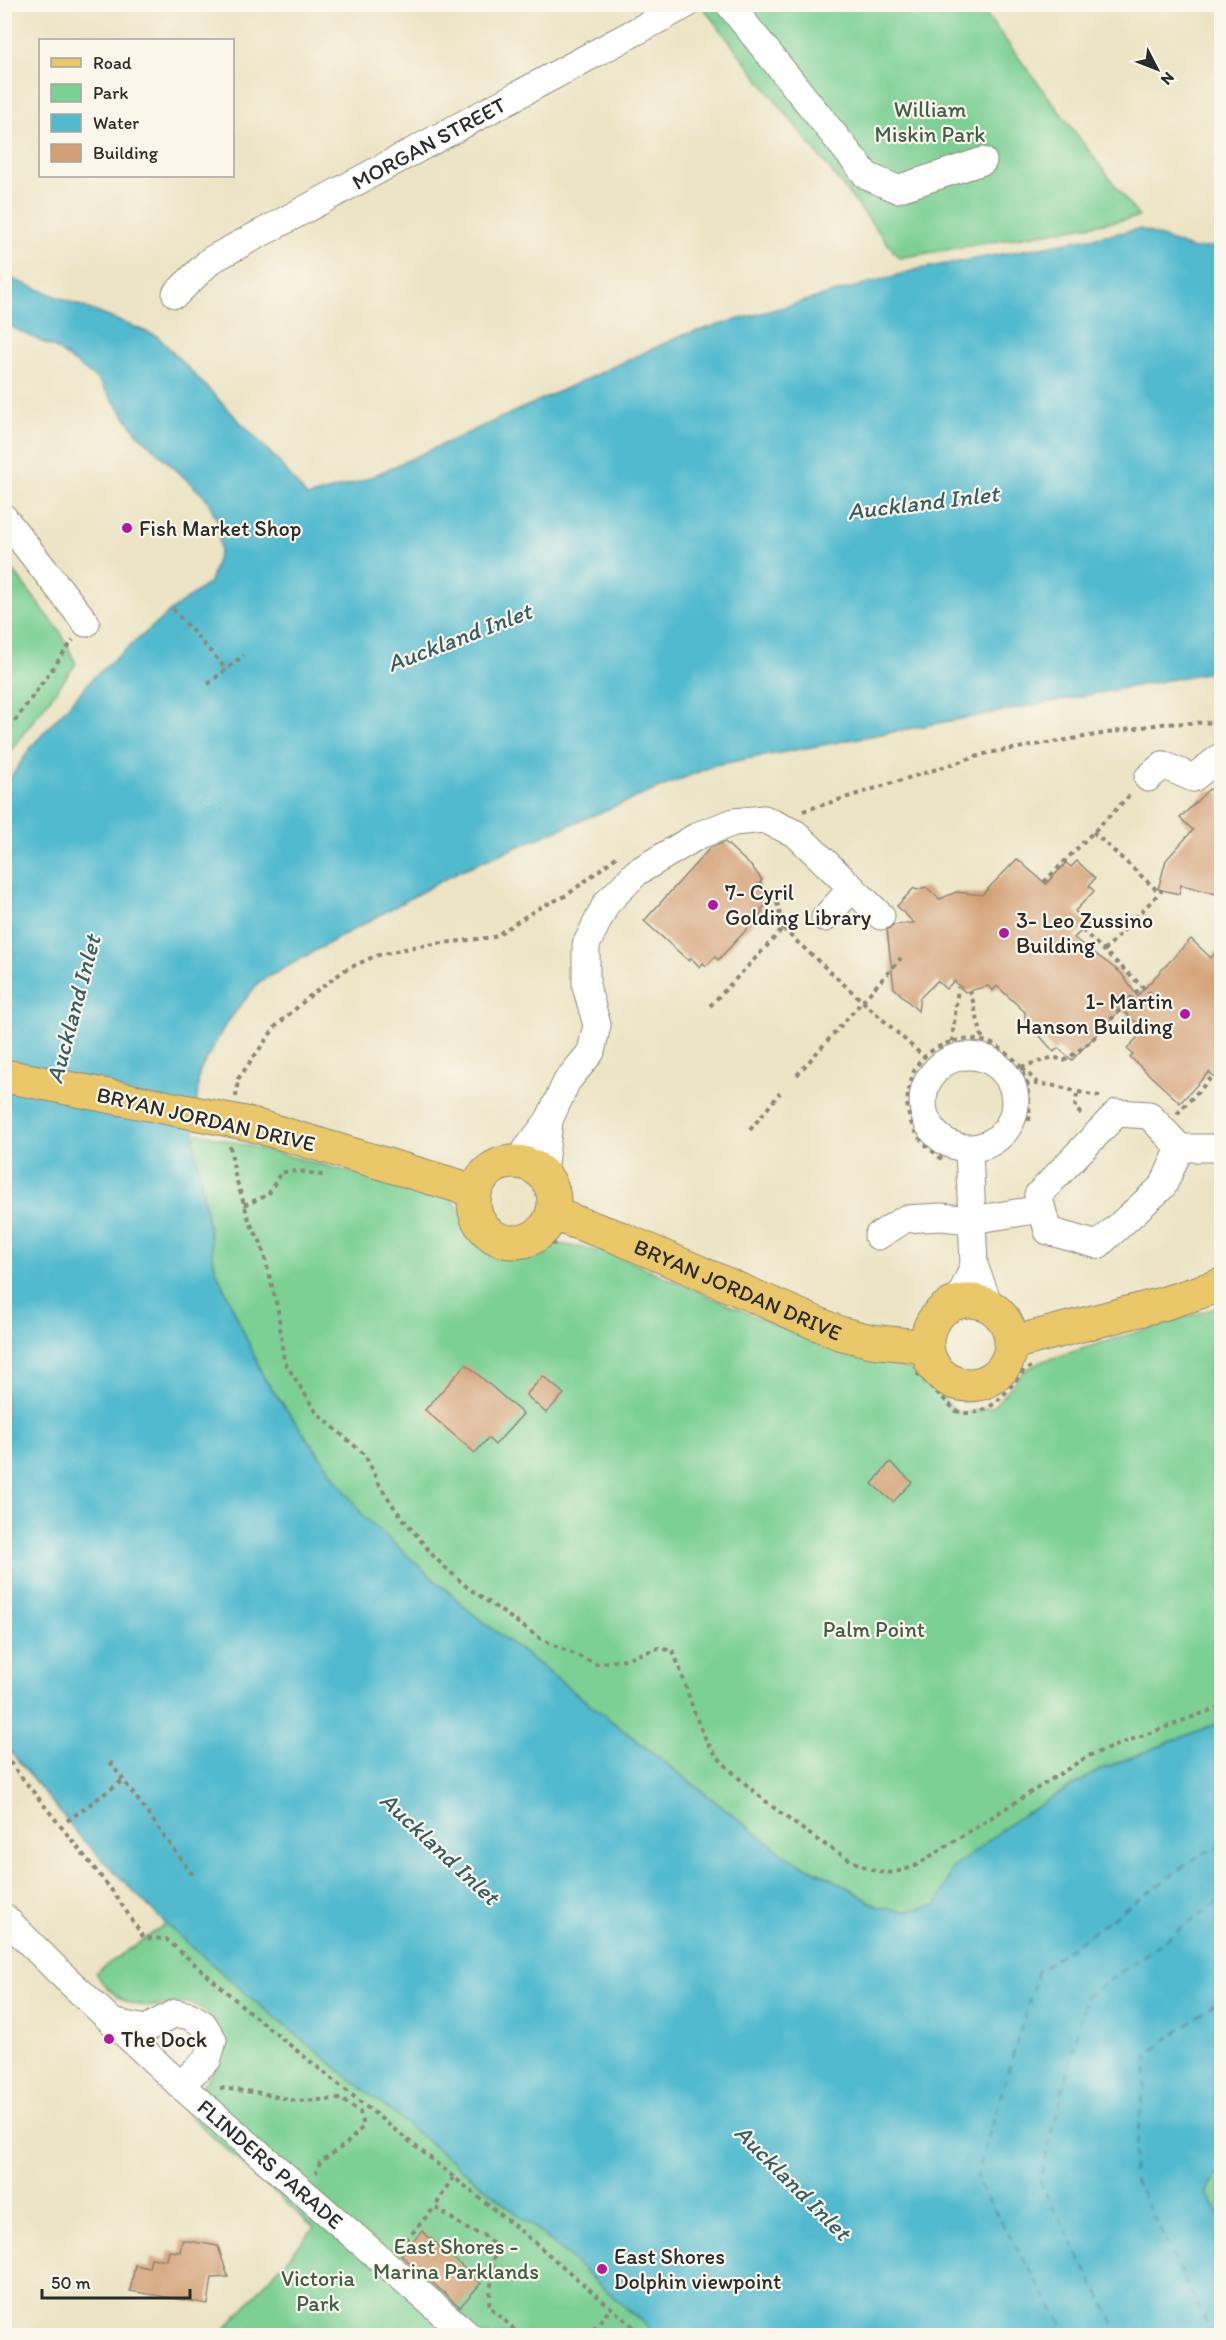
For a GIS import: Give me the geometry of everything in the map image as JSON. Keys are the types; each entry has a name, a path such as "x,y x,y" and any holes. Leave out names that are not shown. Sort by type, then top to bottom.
{"main road":[{"name":"BRYAN JORDAN DRIVE","path":"4,1076 250,1124 475,1191"},
{"path":"504,1162 531,1167 552,1186 555,1200 553,1214 546,1227 530,1239 509,1242 496,1239 477,1219 473,1205 475,1191 481,1178 491,1168 504,1162"},
{"name":"BRYAN JORDAN DRIVE","path":"553,1214 620,1238 839,1333 871,1341 927,1347"},
{"path":"1012,1344 1162,1304 1221,1285"},
{"path":"974,1303 1005,1321 1012,1344 1005,1366 996,1376 974,1385 961,1385 937,1371 930,1360 927,1347 928,1332 934,1318 945,1307 974,1303"}],"street":[{"name":"MORGAN STREET","path":"176,294 211,260 687,4"},
{"path":"729,4 867,176 897,189 983,161"},
{"path":"4,518 86,623"},
{"path":"1148,778 1163,765 1194,778 1221,756"},
{"path":"531,1167 567,1082 591,1052 597,1025 586,986 586,945 606,904 637,872 699,835 734,822 764,819 796,834 881,916"},
{"path":"825,918 852,888"},
{"path":"1180,1148 1163,1186 1098,1245 1048,1231 1038,1195 1117,1113 1149,1115 1180,1148 1221,1148"},
{"path":"969,1149 974,1303"},
{"path":"878,1236 905,1219 941,1216 972,1220 1042,1209"},
{"name":"FLINDERS PARADE","path":"4,1917 60,1973 115,2022 187,2079 308,2196 387,2262 469,2336"},
{"name":"FLINDERS PARADE","path":"115,2022 146,2029 175,2013 189,2016 203,2024 213,2040 208,2059 187,2079"}],"path":[{"path":"173,609 226,669"},
{"path":"4,736 86,623"},
{"path":"208,684 244,655"},
{"path":"1044,882 1148,778"},
{"path":"1093,832 1161,891 1104,951"},
{"path":"759,883 776,898 783,928 924,1058"},
{"path":"710,1005 783,928"},
{"path":"1082,930 1160,1003"},
{"path":"797,1075 902,958"},
{"path":"1021,1067 1054,1057 1064,1061 1089,1042 1142,986"},
{"path":"952,1042 958,987"},
{"path":"970,990 983,1041"},
{"path":"942,1158 920,1139 910,1123 907,1106 914,1071 924,1058 940,1046 952,1042 968,1039 983,1041 1001,1048 1038,1083"},
{"path":"1021,1067 1031,1100 1029,1122"},
{"path":"1175,1116 1213,1076"},
{"path":"750,1130 780,1093"},
{"path":"1077,1094 1075,1108 1089,1122"},
{"path":"244,1206 261,1243 278,1310 284,1361 316,1412 365,1455 390,1501 435,1558 467,1587 541,1639 596,1664 626,1659 659,1648 673,1651 709,1745 722,1763 771,1807 851,1860 879,1872 898,1872 915,1866 1088,1756 1221,1706"},
{"path":"4,1755 114,1893 144,1938 166,1939 254,2016 644,2336"},
{"path":"110,1762 195,1878"},
{"path":"67,1821 123,1780"},
{"path":"187,2079 214,2087 261,2093 296,2101 341,2098 360,2112 363,2127 346,2144 320,2162 308,2196"},
{"path":"387,2262 435,2206 453,2177"},
{"path":"435,2206 467,2229 483,2235 495,2245 489,2306 521,2336"},
{"path":"588,2336 612,2308"}],"green space":[{"name":"William Miskin Park","path":"701,5 979,5 1139,217 899,258"},
{"path":"5,560 61,633 76,664 5,758"},
{"name":"Palm Point","path":"199,1133 452,1198 476,1240 511,1252 555,1243 613,1254 821,1345 909,1369 924,1378 956,1411 964,1413 993,1407 1025,1370 1043,1361 1221,1306 1221,1722 1102,1769 952,1869 938,1905 906,1911 878,1907 842,1884 787,1857 472,1613 363,1516 264,1378 215,1268 194,1140"},
{"name":"East Shores - Marina Parklands","path":"166,1924 252,1999 542,2234 657,2335 220,2335 314,2228 181,2108 208,2079 221,2060 216,2021 192,2003 149,2006 127,2002 117,1996 95,1973"},
{"path":"1221,2168 1221,2216 1205,2193"}],"water":[{"name":"Auckland Inlet","path":"1140,229 1193,249 1221,246 1221,670 715,765 459,871 259,982 226,1024 199,1073 194,1140 215,1268 264,1378 363,1516 472,1613 787,1857 842,1884 878,1907 906,1911 937,1905 952,1869 1016,1819 1102,1769 1221,1722 1222,2168 1206,2193 1221,2216 1221,2335 657,2335 542,2234 252,1999 166,1924 82,1839 5,1745 5,786 32,746 95,676 173,609 210,582 220,550 218,522 207,499 138,434 98,380 55,348 5,324 5,276 157,336 278,461 307,497 362,481 683,335 919,269"}],"building":[{"path":"1209,789 1221,793 1221,895 1181,885 1179,894 1158,889 1166,860 1193,830 1180,818"},
{"name":"7- Cyril Golding Library","path":"725,842 753,868 762,880 757,886 771,899 761,910 763,912 718,960 715,957 706,966 703,963 700,967 691,958 689,961 644,921 710,848"},
{"path":"1017,859 1046,884 1066,863 1071,867 1077,861 1095,878 1089,886 1094,891 1075,911 1088,924 1074,938 1121,973 1137,996 1191,939 1211,958 1221,947 1221,1084 1209,1072 1180,1103 1130,1057 1133,1054 1127,1049 1144,1030 1121,1009 1072,1060 1058,1048 1054,1052 1025,1019 1025,1012 997,986 993,991 988,986 965,992 954,981 946,989 937,981 920,998 918,1011 894,988 887,930 893,925 914,923 897,906 914,888 916,890 926,887 940,899 956,892 982,895"},
{"path":"466,1364 523,1414 495,1445 488,1438 475,1453 425,1410"},
{"path":"543,1376 564,1394 546,1413 526,1395"},
{"path":"890,1462 912,1482 893,1502 872,1484"},
{"path":"422,2231 481,2283 460,2307 401,2255"},
{"path":"182,2240 218,2246 228,2277 212,2278 208,2304 130,2291 135,2265 149,2268 151,2258 167,2260 169,2251 180,2252"}],"ferry route":[{"path":"1069,2336 976,2179 1038,1971 1203,1853 1222,1847"},
{"path":"1121,2336 1040,2182 1086,1997 1222,1899"},
{"path":"1213,2336 1132,2174 1149,2053 1222,1998"}],"place":[{"name":"Fish Market Shop","path":"127,528"},
{"name":"7- Cyril Golding Library","path":"713,905"},
{"name":"3- Leo Zussino Building","path":"1004,933"},
{"name":"1- Martin Hanson Building","path":"1185,1014"},
{"name":"The Dock","path":"109,2039"},
{"name":"East Shores Dolphin viewpoint","path":"602,2269"}],"park label":[{"name":"Victoria Park","path":"318,2290"}]}
